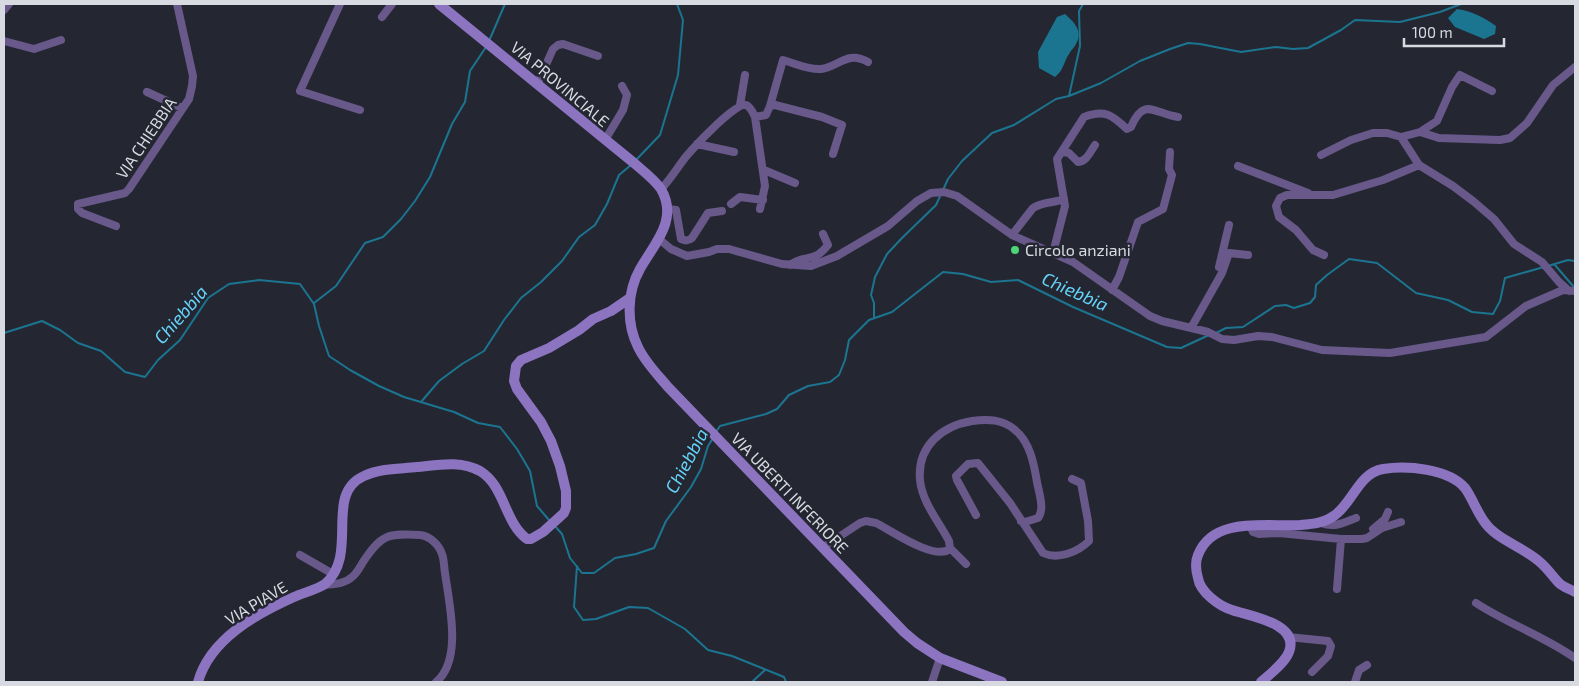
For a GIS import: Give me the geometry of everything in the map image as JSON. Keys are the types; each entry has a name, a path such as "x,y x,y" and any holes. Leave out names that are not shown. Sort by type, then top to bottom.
{"main road":[{"name":"VIA PROVINCIALE","path":"439,4 634,163 661,189"},
{"path":"661,189 668,209"},
{"name":"VIA UBERTI INFERIORE","path":"668,209 666,225 639,270 630,298 630,320 637,346 645,359 668,387 904,632 940,658 1001,682"},
{"path":"324,585 339,564 342,549 343,505 348,490 353,483 363,476 377,471 439,464 458,464 471,467 490,479 499,493 515,527 527,539 546,530 558,519 566,508 566,491 560,466 551,440 517,389 514,381 514,371 521,360 549,348 593,319 611,311 630,298"},
{"path":"611,311 630,320"},
{"path":"1261,682 1288,654 1290,645 1288,637 1285,630 1276,624 1231,610 1216,602 1198,582 1197,558 1203,544 1220,532 1250,525 1321,523 1337,514 1364,480 1382,469 1429,470 1456,479 1465,489 1486,525 1541,562 1560,584 1575,592"},
{"name":"VIA PIAVE","path":"198,682 203,668 210,657 228,636 273,606 324,585"}],"street":[{"path":"4,10 8,4"},
{"name":"VIA CHIEBBIA","path":"116,226 82,213 78,210 78,204 125,193 129,190 189,99 193,76 177,4"},
{"path":"340,4 300,91 360,110"},
{"path":"382,17 392,4"},
{"path":"4,41 34,50 61,40"},
{"path":"537,85 553,50 558,45 563,44 598,56"},
{"path":"756,117 766,114 770,106 782,60 821,69 845,59 859,58 868,62"},
{"path":"1420,132 1439,138 1500,140 1510,138 1527,122 1553,85 1575,67"},
{"path":"661,189 698,144 740,105 745,75"},
{"path":"1321,155 1338,146 1373,133 1387,132 1401,137 1420,132 1437,121 1452,86 1460,75 1492,91"},
{"path":"605,140 623,110 628,95 622,86"},
{"path":"147,92 182,108"},
{"path":"740,105 746,105 756,117 766,186 760,209"},
{"path":"770,106 775,105 801,111 842,125 833,154"},
{"path":"1053,253 1066,206 1057,159 1084,117 1090,114 1109,114 1127,129 1131,127 1137,114 1143,110 1160,110 1166,116 1178,117"},
{"path":"1401,137 1420,165 1454,186 1494,219 1514,244 1542,262 1559,282 1572,291"},
{"path":"698,144 734,152"},
{"path":"1063,152 1069,153 1080,162 1084,160 1095,145"},
{"path":"1112,290 1119,277 1138,222 1163,209 1172,175 1170,152"},
{"path":"1324,255 1314,250 1296,230 1279,217 1276,212 1276,206 1280,198 1287,195 1333,195 1383,180 1420,165"},
{"path":"1238,166 1315,195"},
{"path":"764,170 795,183"},
{"path":"659,239 671,249 687,256 717,249 729,249 782,264 811,266 837,256 888,226 917,201 931,193 948,192 957,196 1012,235 1073,262 1150,316 1162,321 1234,340 1272,337 1322,350 1390,354 1486,337 1526,306 1563,290 1572,291"},
{"path":"731,204 740,197 763,200"},
{"path":"1012,235 1037,205 1055,203 1064,199"},
{"path":"668,209 676,210 681,239 684,241 692,238 708,213 722,211"},
{"path":"1215,283 1229,225"},
{"path":"790,265 797,260 814,258 821,254 828,245 823,234"},
{"path":"1191,328 1222,273 1229,252 1248,255"},
{"path":"966,564 950,549 949,542 922,493 920,478 922,460 928,446 940,433 953,426 987,419 1001,422 1016,430 1027,445 1034,464 1042,511 1038,518 1026,522 1021,521"},
{"path":"976,515 956,476 968,464 978,463 1010,503 1043,552 1050,556 1060,556 1083,547 1089,541 1088,521 1081,483 1072,479"},
{"path":"1362,539 1385,519 1388,512"},
{"path":"1321,523 1330,526 1339,525 1356,518"},
{"path":"822,548 860,523 866,522 876,523 930,551 944,553 950,549"},
{"path":"1250,525 1253,532 1259,534 1279,533 1341,539 1362,539 1367,538 1382,528 1401,522"},
{"path":"324,585 340,584 352,578 380,539 393,535 423,535 435,542 442,554 448,592 452,644 449,661 436,682"},
{"path":"1337,589 1341,539"},
{"path":"300,555 333,574"},
{"path":"1476,603 1491,614 1561,648 1575,658"},
{"path":"1288,637 1328,641 1331,646 1328,656 1312,672"},
{"path":"932,682 940,658"},
{"path":"1355,682 1359,670 1367,665"}],"water":[{"path":"1457,9 1473,13 1496,26 1495,34 1484,39 1455,27 1448,18"},
{"path":"1065,14 1075,24 1079,35 1060,72 1055,77 1039,68 1038,52 1057,17"}],"waterway":[{"path":"489,41 505,4"},
{"path":"636,160 660,135 678,75 683,20 677,4"},
{"path":"1069,96 1080,46 1079,11 1083,4"},
{"path":"943,190 948,179 962,161 992,133 1014,125 1056,99 1069,96 1101,83 1140,61 1170,49 1188,43 1241,52 1276,47 1308,48 1355,20 1400,22 1440,12 1461,4"},
{"path":"314,303 336,286 365,243 383,237 415,201 430,177 452,124 465,102 470,71 486,47"},
{"path":"421,402 439,381 484,351 521,298 541,282 562,261 579,237 595,225 607,204 619,175 631,165"},
{"path":"874,317 874,303 871,295 875,277 887,254 936,205 941,194"},
{"name":"Chiebbia","path":"1216,333 1226,328 1243,327 1275,306 1286,305 1294,308 1310,303 1315,297 1316,285 1349,259 1377,263 1416,293 1448,300 1472,312 1493,314 1500,301 1505,278 1544,267"},
{"name":"Chiebbia","path":"1548,266 1568,260 1575,261"},
{"path":"1555,265 1573,286"},
{"name":"Chiebbia","path":"716,432 720,426 766,414 777,409 789,395 808,386 830,382 839,375 845,360 849,340 869,320 892,312 943,272 963,274 991,282 1018,280 1073,307 1167,347 1181,348 1209,335"},
{"name":"Chiebbia","path":"4,333 42,321 60,330 78,343 101,351 125,372 145,377 158,360 180,340 208,298 229,284 259,280 300,284 314,304 329,356 379,386 404,397 454,412 478,423 500,427 517,449 530,471 537,506 549,520"},
{"name":"Chiebbia","path":"554,525 562,534 570,558 582,573 594,573 615,558 654,548 666,521 691,487 701,469 708,446 713,438"},
{"path":"577,566 574,607 583,620 596,619 629,607 648,608 685,629 708,650 732,656 784,677 786,682"},
{"path":"752,682 765,670"}],"place":[{"name":"Circolo anziani","path":"1015,250"}]}
